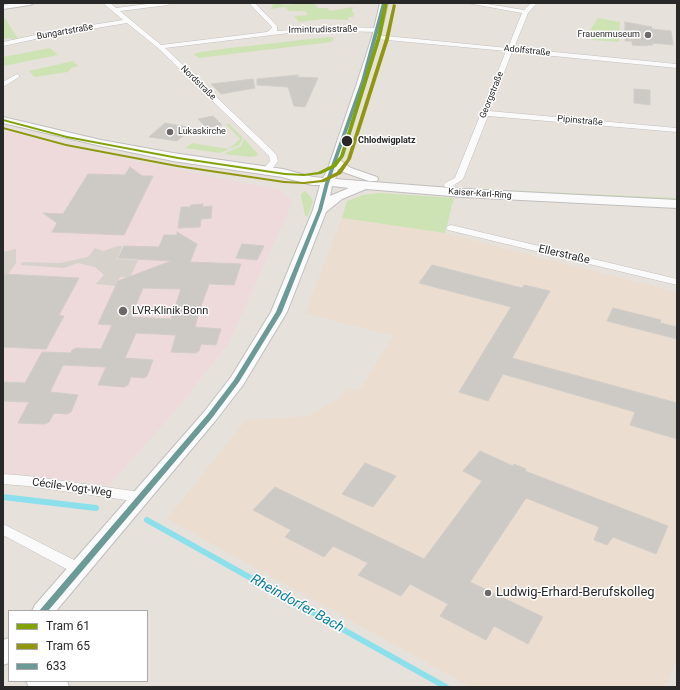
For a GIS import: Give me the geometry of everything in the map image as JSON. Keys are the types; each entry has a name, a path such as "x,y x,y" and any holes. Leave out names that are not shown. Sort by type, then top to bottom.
{"main road":[{"name":"Kaiser-Karl-Ring","path":"5,120 101,143 283,174 312,181 329,180 573,200 677,204"},
{"name":"Kaiser-Karl-Ring","path":"283,174 312,171 329,180 334,178 351,177 368,183 448,185 677,197"},
{"path":"283,174 314,196 321,207"},
{"path":"44,610 215,410 237,381 279,312 321,207 329,180"},
{"path":"321,207 338,196 368,183"}],"street":[{"path":"3,8 30,3"},
{"name":"Nordstraße","path":"106,3 160,47 264,146 273,156 274,161 266,171"},
{"path":"114,10 168,3"},
{"name":"Irmintrudisstraße","path":"252,3 275,27 274,30 269,33"},
{"path":"329,180 377,33 384,3"},
{"path":"470,3 525,12"},
{"name":"Georgstraße","path":"448,185 459,179 525,12 534,3"},
{"name":"Bungartstraße","path":"3,44 54,33 128,21"},
{"name":"Irmintrudisstraße","path":"160,47 309,29 377,33"},
{"name":"Adolfstraße","path":"377,33 510,49 677,66"},
{"path":"3,85 17,76"},
{"name":"Pipinstraße","path":"484,113 677,130"},
{"path":"336,162 368,183"},
{"name":"Ellerstraße","path":"451,228 677,282"},
{"name":"Cécile-Vogt-Weg","path":"3,479 28,481 140,497"},
{"path":"3,530 79,569"}],"shaded area":[{"name":"LVR-Klinik Bonn","path":"3,131 74,149 280,190 293,201 228,344 177,409 109,485 3,474"},
{"path":"342,218 445,233 677,292 677,658 666,687 471,687 167,519 246,420 307,416 340,398 347,388 359,391 393,336 305,313"},
{"path":"122,246 117,259 138,260 130,278 120,277 116,286 96,284 104,275 95,267 78,263 64,268 21,265 22,262 60,263 88,257 95,248 103,251"},
{"path":"16,249 16,263 8,274 3,274 3,252"}],"green space":[{"path":"272,3 283,3 284,5 296,4 295,3 315,3 318,8 327,8 330,11 353,7 352,12 354,13 353,17 349,17 348,20 323,19 299,22 294,16 308,15 305,11 289,11 285,7 270,9 273,6"},
{"path":"3,18 5,18 18,39 3,39"},
{"path":"598,18 620,22 619,42 593,40 590,30"},
{"path":"328,37 334,38 332,42 198,58 197,56 182,57 195,56 194,54 201,52 230,48"},
{"path":"50,48 58,55 3,66 3,57"},
{"path":"73,61 78,66 71,68 68,72 35,77 29,71"},
{"path":"226,124 229,124 243,138 239,145 220,153 185,148 192,143 229,149 240,139"},
{"path":"244,139 258,154 256,156 251,157 224,154 241,146"},
{"path":"362,180 435,187 677,198 677,202 637,201 361,183"},
{"path":"305,191 311,197 313,202 308,216 305,216 301,196 301,194"},
{"path":"380,193 454,198 445,233 342,218 347,201 363,195"}],"building":[{"name":"Frauenmuseum","path":"625,22 652,27 652,29 671,31 673,45 652,43 653,45 647,46 632,45 632,41 625,41"},
{"path":"298,75 297,77 318,78 305,107 294,106 288,87 257,85 257,79"},
{"path":"253,79 255,88 221,94 211,84"},
{"path":"634,89 650,90 650,105 634,103"},
{"path":"213,116 222,125 207,128 198,119"},
{"name":"Lukaskirche","path":"165,123 193,128 177,141 149,137"},
{"path":"130,167 142,176 153,176 124,235 52,232 57,223 43,213 63,214 88,174 125,175"},
{"path":"203,204 202,207 212,206 211,218 201,219 200,227 178,228 181,207 190,207 191,205"},
{"path":"177,232 197,244 190,262 241,264 234,285 209,284 199,312 195,327 221,329 216,345 201,344 199,351 195,353 171,352 176,335 136,333 125,358 153,360 147,376 144,378 131,377 128,385 124,387 98,385 106,367 63,365 50,392 78,395 71,412 67,414 54,413 49,422 45,424 18,423 29,402 3,401 3,382 25,383 42,352 71,353 72,350 76,348 101,349 112,325 98,324 118,281 171,261 118,258 124,246 159,247 164,235 177,235","holes":["143,288 181,289 171,319 131,317"]},
{"path":"242,244 264,246 257,260 236,258"},
{"path":"432,265 522,288 524,285 550,291 512,358 677,403 677,439 630,425 635,412 503,374 488,401 459,392 511,307 419,283"},
{"path":"3,274 79,278 59,315 64,316 46,349 3,347"},
{"path":"613,308 661,320 660,323 677,327 677,339 607,321"},
{"name":"Ludwig-Erhard-Berufskolleg","path":"480,451 513,466 514,464 526,469 525,471 668,526 656,554 613,537 607,545 594,540 599,527 526,498 470,582 543,617 528,644 494,626 486,640 440,616 448,604 410,584 401,596 358,575 368,563 333,546 324,557 285,537 291,530 253,510 275,487 424,559 482,481 463,471"},
{"path":"365,463 396,476 373,507 342,494"}],"waterway":[{"name":"Rheindorfer Bach","path":"3,497 96,508"},
{"name":"Rheindorfer Bach","path":"147,520 446,687"}],"tram line":[{"name":"61","path":"3,120 67,137 178,158 285,174 304,175 319,173 334,166 342,156 379,37 386,3"},
{"name":"65","path":"3,128 66,145 177,166 284,182 304,183 322,181 339,173 349,159 387,39 394,5"}],"transit line":[{"name":"633","path":"44,610 210,416 237,381 279,312 320,210 327,183 363,81 384,3"}],"place":[{"name":"Frauenmuseum","path":"648,35"},
{"name":"Lukaskirche","path":"170,132"},
{"name":"Chlodwigplatz","path":"347,141"},
{"name":"LVR-Klinik Bonn","path":"123,311"},
{"name":"Ludwig-Erhard-Berufskolleg","path":"488,593"}]}
